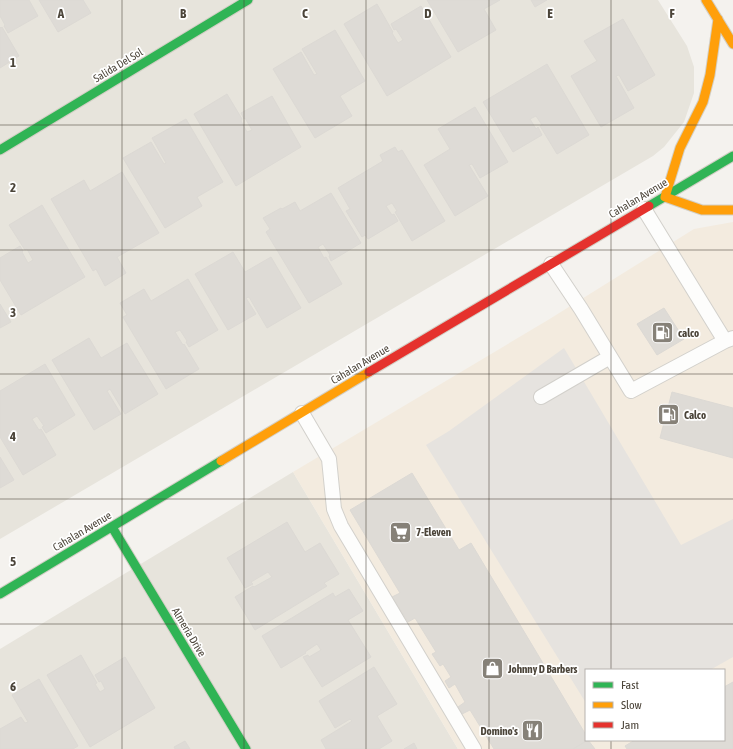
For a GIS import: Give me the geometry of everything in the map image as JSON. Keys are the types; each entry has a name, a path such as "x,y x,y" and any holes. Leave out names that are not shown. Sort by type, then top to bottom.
{"street":[{"name":"Salida Del Sol","path":"0,150 248,0"},
{"path":"706,0 733,44"},
{"path":"718,19 710,75 703,102 680,148 665,197 702,210 733,210"},
{"name":"Cahalan Avenue","path":"0,594 733,156"},
{"name":"Almeria Drive","path":"112,527 246,749"}],"lane":[{"path":"551,264 581,309 631,391 729,339 644,209"},
{"path":"540,397 610,357"},
{"path":"302,413 329,459 334,509 341,526 474,749"}],"shaded area":[{"path":"0,0 658,0 687,46 694,67 694,93 684,122 664,147 653,156 0,539"},
{"path":"733,222 733,749 458,749 293,472 548,320 694,229"},
{"path":"564,348 681,545 733,519 733,657 712,669 585,669 585,701 426,445 449,431"},
{"path":"293,472 458,749 0,749 0,649"}],"building":[{"path":"0,0 29,0 38,16 8,33 0,16"},
{"path":"39,0 83,0 91,13 58,32"},
{"path":"427,0 500,0 484,9 496,30 458,52"},
{"path":"531,0 547,0 535,7"},
{"path":"377,4 398,43 403,40 391,24 421,6 451,57 387,96 344,24"},
{"path":"623,19 655,75 628,91 619,75 616,76 634,108 601,127 571,76 597,61 584,41"},
{"path":"0,27 2,27 19,56 0,68"},
{"path":"335,30 365,81 340,96 352,116 315,138 273,69 301,52 314,75 317,74 302,49"},
{"path":"547,64 589,135 557,154 540,126 542,125 536,116 530,119 536,129 538,127 542,135 513,152 483,102"},
{"path":"227,94 242,119 241,121 247,132 252,130 241,113 272,96 301,147 236,186 194,114"},
{"path":"475,107 508,162 480,178 472,164 469,165 488,196 455,216 424,165 450,149 438,129"},
{"path":"186,119 223,182 197,197 202,206 165,228 123,158 151,142 164,164 166,163 152,138"},
{"path":"395,147 398,152 402,150 445,221 412,241 395,212 397,211 392,203 386,206 392,215 394,214 398,221 368,239 365,235 362,237 346,211 350,209 338,188 383,161 380,155"},
{"path":"122,172 159,233 117,257 126,273 105,286 96,269 93,271 51,199 84,180 90,191"},
{"path":"331,193 361,243 331,261 330,255 323,244 318,247 324,258 326,257 342,284 309,303 266,232 270,229 263,218 295,202 300,211"},
{"path":"42,205 85,277 21,315 0,280 0,258 20,246 28,263 33,260 27,249 25,250 9,225"},
{"path":"233,252 245,272 271,257 301,308 267,328 249,297 246,298 256,314 228,330 195,274"},
{"path":"188,279 218,330 189,347 180,330 175,332 199,369 166,389 123,317 127,315 120,303 144,289 151,301"},
{"path":"0,304 11,322 0,328"},
{"path":"664,308 684,339 657,355 637,324"},
{"path":"89,338 101,358 127,343 158,394 125,414 110,389 107,391 121,414 94,430 52,360"},
{"path":"45,364 75,415 46,433 42,427 44,426 37,416 32,419 39,430 41,429 56,455 23,475 0,437 0,391"},
{"path":"672,392 733,408 733,458 660,438"},
{"path":"0,457 14,480 0,488"},
{"path":"412,473 459,550 471,543 585,733 585,741 586,741 573,749 494,749 470,710 462,714 458,707 465,702 455,684 449,688 445,681 451,677 443,664 440,666 432,654 436,652 415,618 408,622 392,597 400,593 350,510"},
{"path":"287,522 305,552 320,543 339,574 324,583 327,586 255,630 235,597 272,577 268,572 251,582 253,584 245,588 227,558"},
{"path":"349,589 363,611 348,620 371,657 322,687 303,657 308,655 309,657 321,650 317,644 305,652 306,653 281,668 262,636 333,593 335,597"},
{"path":"81,655 97,683 95,684 100,692 105,689 101,681 99,682 95,675 125,657 155,708 90,747 47,675"},
{"path":"374,667 397,704 377,716 392,741 379,749 326,749 321,740 352,721 350,719 335,728 319,701"},
{"path":"39,679 78,746 73,749 0,749 0,729 21,717 25,723 28,722 12,695"},
{"path":"733,682 733,749 627,749 625,746 633,741 725,741 725,686"},
{"path":"185,741 190,749 175,749 174,747"},
{"path":"589,741 595,749 573,749"},
{"path":"414,743 417,749 404,749"}],"traffic: fast":[{"path":"0,150 248,0"},
{"path":"649,206 733,156"},
{"path":"0,594 221,461"},
{"path":"112,527 246,749"}],"traffic: slow":[{"path":"706,0 733,44"},
{"path":"718,19 710,75 703,102 680,148 665,197 702,210 733,210"},
{"path":"221,461 369,372"}],"traffic: jam":[{"path":"369,372 649,206"}],"place":[{"name":"calco","path":"663,333"},
{"name":"Calco","path":"669,415"},
{"name":"7-Eleven","path":"400,532"},
{"name":"Johnny D Barbers","path":"493,669"},
{"name":"Domino's","path":"533,731"}]}
